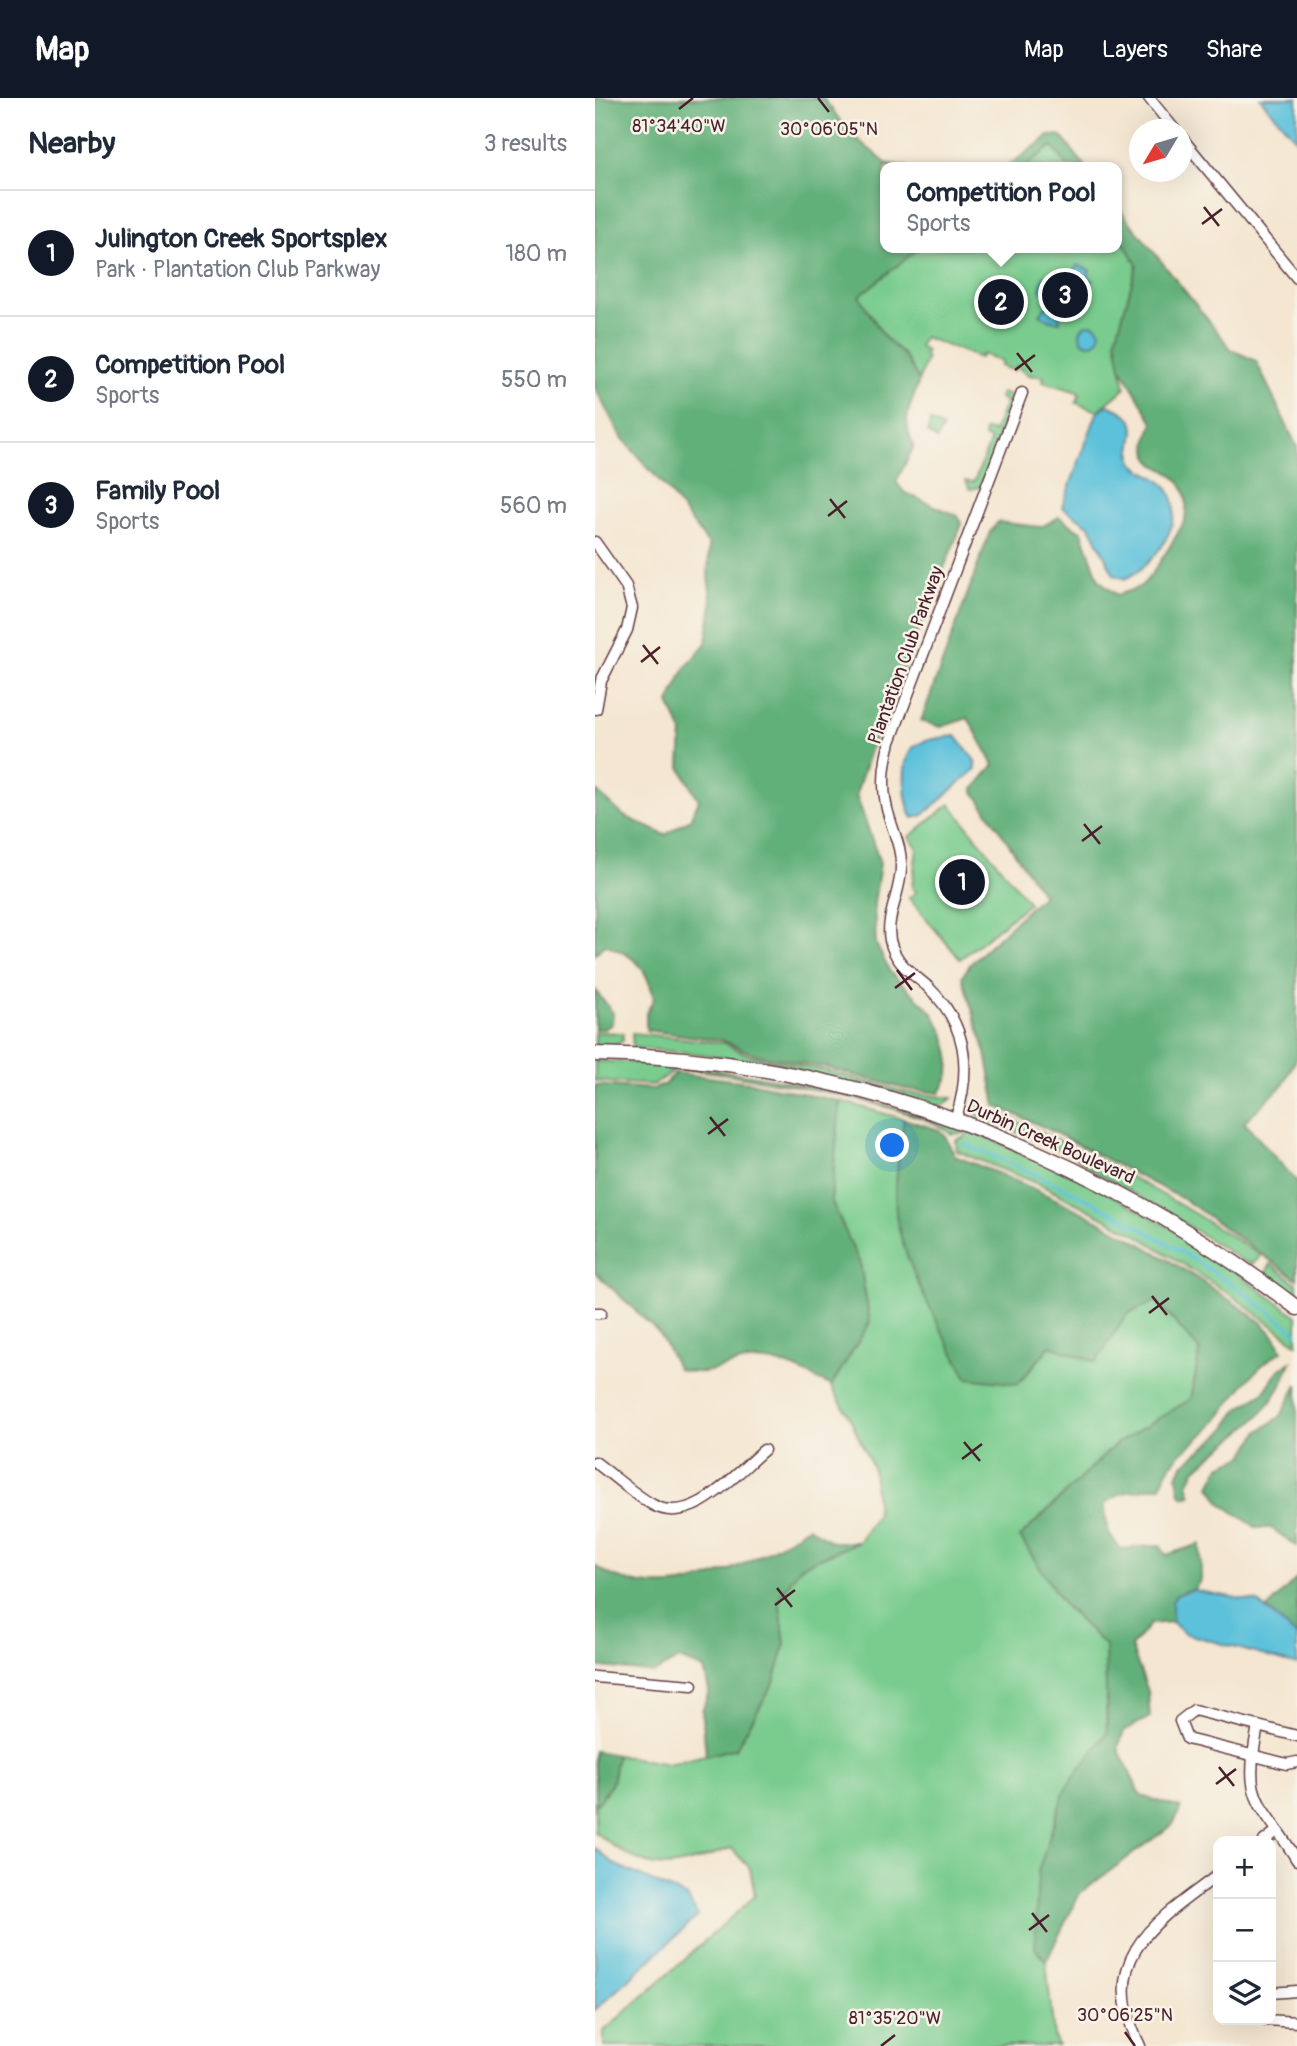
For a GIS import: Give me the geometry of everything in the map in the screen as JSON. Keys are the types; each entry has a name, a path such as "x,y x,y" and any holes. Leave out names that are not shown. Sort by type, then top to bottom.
{"street":[{"path":"1149,98 1166,119"},
{"path":"1192,151 1297,278"},
{"name":"Plantation Club Parkway","path":"955,1118 966,1072 961,1033 940,1000 901,965 890,942 890,921 901,879 901,863 885,802 884,769 890,742 1022,393"},
{"path":"595,542 626,586 632,608 627,630 601,681 596,709"},
{"name":"Durbin Creek Boulevard","path":"595,1054 683,1058 747,1065 840,1084 955,1118 1032,1149 1129,1196 1214,1247 1297,1308"},
{"path":"595,1462 652,1504 679,1510 705,1500 764,1450"},
{"path":"595,1677 692,1685"},
{"path":"1297,1736 1194,1710 1180,1721 1187,1739 1287,1764 1297,1762"},
{"path":"1258,1726 1252,1755 1252,1791 1297,1860"},
{"path":"1270,1836 1277,1831"},
{"path":"1140,2046 1128,2017 1124,1989 1134,1949 1154,1923 1213,1879"},
{"path":"1276,1993 1297,1991"},
{"path":"1276,2021 1297,2022"}],"green space":[{"path":"595,98 823,98 850,133 885,162 880,162 880,253 913,253 859,296 884,337 904,355 919,380 907,419 914,446 896,482 905,493 958,516 962,524 873,741 856,794 880,863 874,904 876,944 890,972 932,1012 944,1033 950,1054 949,1075 940,1093 906,1089 825,1067 753,1054 722,1040 646,1030 646,1013 654,999 643,970 625,953 605,944 595,954 595,790 624,816 665,835 690,819 699,800 680,767 682,732 669,703 684,670 706,643 712,604 708,576 709,545 666,488 621,437 595,388"},
{"path":"1060,135 1082,162 1065,162 1052,146 1031,162 1014,162 1049,136"},
{"path":"1052,146 1065,162 1031,162"},
{"path":"1122,212 1232,350 1256,361 1297,447 1297,1057 1283,1085 1244,1122 1297,1182 1297,1279 1185,1200 1048,1129 996,1106 986,1053 962,977 971,963 1043,895 973,790 994,765 968,718 941,727 921,721 990,532 998,522 1041,527 1059,517 1082,532 1099,580 1117,595 1137,588 1146,581 1181,527 1186,510 1184,490 1178,480 1150,459 1147,452 1153,422 1121,368 1116,339 1137,265 1122,240"},
{"path":"1122,239 1137,264 1116,339 1125,388 1098,411 1076,403 1080,394 1043,382 1044,377 1028,375 1016,366 1014,371 1000,366 1002,361 982,354 980,358 924,337 919,347 926,351 924,356 927,358 919,380 904,355 884,337 859,296 913,253 1122,253"},
{"path":"1001,393 1009,395 1012,403 983,481 980,487 970,489 966,481 974,482 991,440 984,437 985,430 994,432 1006,401 999,398"},
{"path":"930,421 943,428 937,439 928,433"},
{"path":"950,804 1029,903 960,959 909,898 916,892 912,888 917,847 909,837"},
{"path":"595,990 613,1013 612,1024 604,1029 595,1029"},
{"path":"595,1032 623,1033 623,1041 611,1047 595,1047"},
{"path":"632,1033 724,1043 750,1056 820,1069 907,1093 952,1098 944,1105 936,1106 787,1068 700,1054 633,1048"},
{"path":"595,1061 692,1067 782,1081 872,1101 965,1129 963,1133 951,1134 934,1123 864,1101 734,1075 676,1069 654,1085 595,1081"},
{"path":"675,1073 749,1082 840,1101 831,1200 860,1264 870,1322 831,1386 788,1366 766,1361 742,1362 705,1372 678,1369 659,1333 595,1272 595,1085 654,1089 664,1085"},
{"path":"840,1101 904,1119 897,1170 898,1225 1018,1384 1050,1346 1096,1362 1127,1314 1156,1301 1200,1350 1191,1399 1116,1444 1020,1537 1064,1605 1105,1645 1107,1733 1065,1789 1035,1947 1046,1961 1054,2037 1058,2046 604,2046 604,2031 755,1896 750,1868 731,1848 691,1862 660,1866 631,1856 595,1832 595,1807 612,1783 617,1755 667,1764 736,1748 774,1682 785,1644 779,1598 801,1566 858,1542 877,1514 873,1468 849,1416 831,1386 870,1322 860,1264 831,1200"},
{"path":"975,1104 1050,1136 1122,1172 1261,1256 1252,1264 1243,1261 1163,1210 1093,1171 1074,1156 980,1117 976,1114"},
{"path":"904,1119 939,1130 955,1156 1060,1201 1160,1255 1258,1320 1273,1334 1282,1351 1253,1374 1208,1430 1178,1457 1161,1486 1123,1493 1104,1504 1108,1532 1120,1549 1160,1545 1166,1555 1200,1544 1201,1580 1193,1590 1184,1591 1172,1602 1172,1622 1150,1624 1131,1647 1148,1691 1150,1717 1124,1731 1118,1748 1141,1796 1181,1808 1173,1824 1080,1893 1046,1961 1035,1948 1038,1872 1065,1789 1107,1733 1105,1645 1064,1605 1020,1537 1116,1444 1191,1399 1200,1350 1156,1301 1127,1314 1096,1362 1050,1346 1018,1384 967,1378 919,1285 898,1226 896,1187"},
{"path":"969,1130 1085,1180 1187,1237 1297,1316 1297,1344 1234,1297 1134,1233 1043,1186 957,1151 956,1140 965,1137"},
{"path":"1271,1264 1297,1284 1297,1301 1265,1274"},
{"path":"1291,1362 1283,1382 1263,1411 1195,1470 1188,1484 1191,1495 1185,1497 1180,1494 1177,1476 1183,1465 1222,1433 1238,1410 1264,1392 1278,1371"},
{"path":"1297,1385 1297,1546 1271,1528 1257,1528 1222,1504 1210,1486 1220,1466 1244,1456 1258,1432 1281,1416"},
{"path":"808,1527 832,1542 858,1542 801,1566 779,1598 785,1644 774,1682 736,1748 706,1756 702,1711 709,1691 704,1669 679,1659 654,1673 595,1666 595,1566 622,1579 650,1585 705,1579 758,1556"},
{"path":"1297,1578 1297,1637 1267,1609"},
{"path":"595,1751 617,1755 612,1783 595,1807"}],"water":[{"path":"1260,98 1297,98 1297,140"},
{"path":"1077,265 1090,270 1088,277 1093,280 1090,288 1083,289 1087,293 1084,302 1072,303 1070,307 1062,304 1060,322 1049,320 1040,314 1050,301 1040,289 1044,276 1049,277 1052,272 1059,276 1058,285 1066,288 1070,283 1067,277"},
{"path":"1007,281 1024,304 997,325 978,301"},
{"path":"1086,324 1094,324 1100,334 1094,344 1086,344 1080,338 1080,330"},
{"path":"1107,405 1121,411 1133,424 1133,463 1165,485 1173,501 1174,515 1165,541 1147,564 1125,579 1114,575 1090,526 1062,507 1097,413"},
{"path":"956,736 975,761 976,769 923,815 913,818 907,803 905,783 909,754 922,742"},
{"path":"1193,1590 1258,1602 1297,1637 1297,1665 1184,1633 1172,1622 1172,1602 1176,1595"},
{"path":"595,1848 614,1864 687,1897 698,1916 595,2010"}],"waterway":[{"path":"964,1144 1052,1182 1138,1226 1220,1276 1297,1333"}],"place":[{"name":"Family Pool","path":"1065,295"},
{"name":"Competition Pool","path":"1001,302"},
{"name":"Julington Creek Sportsplex","path":"962,882"}]}
